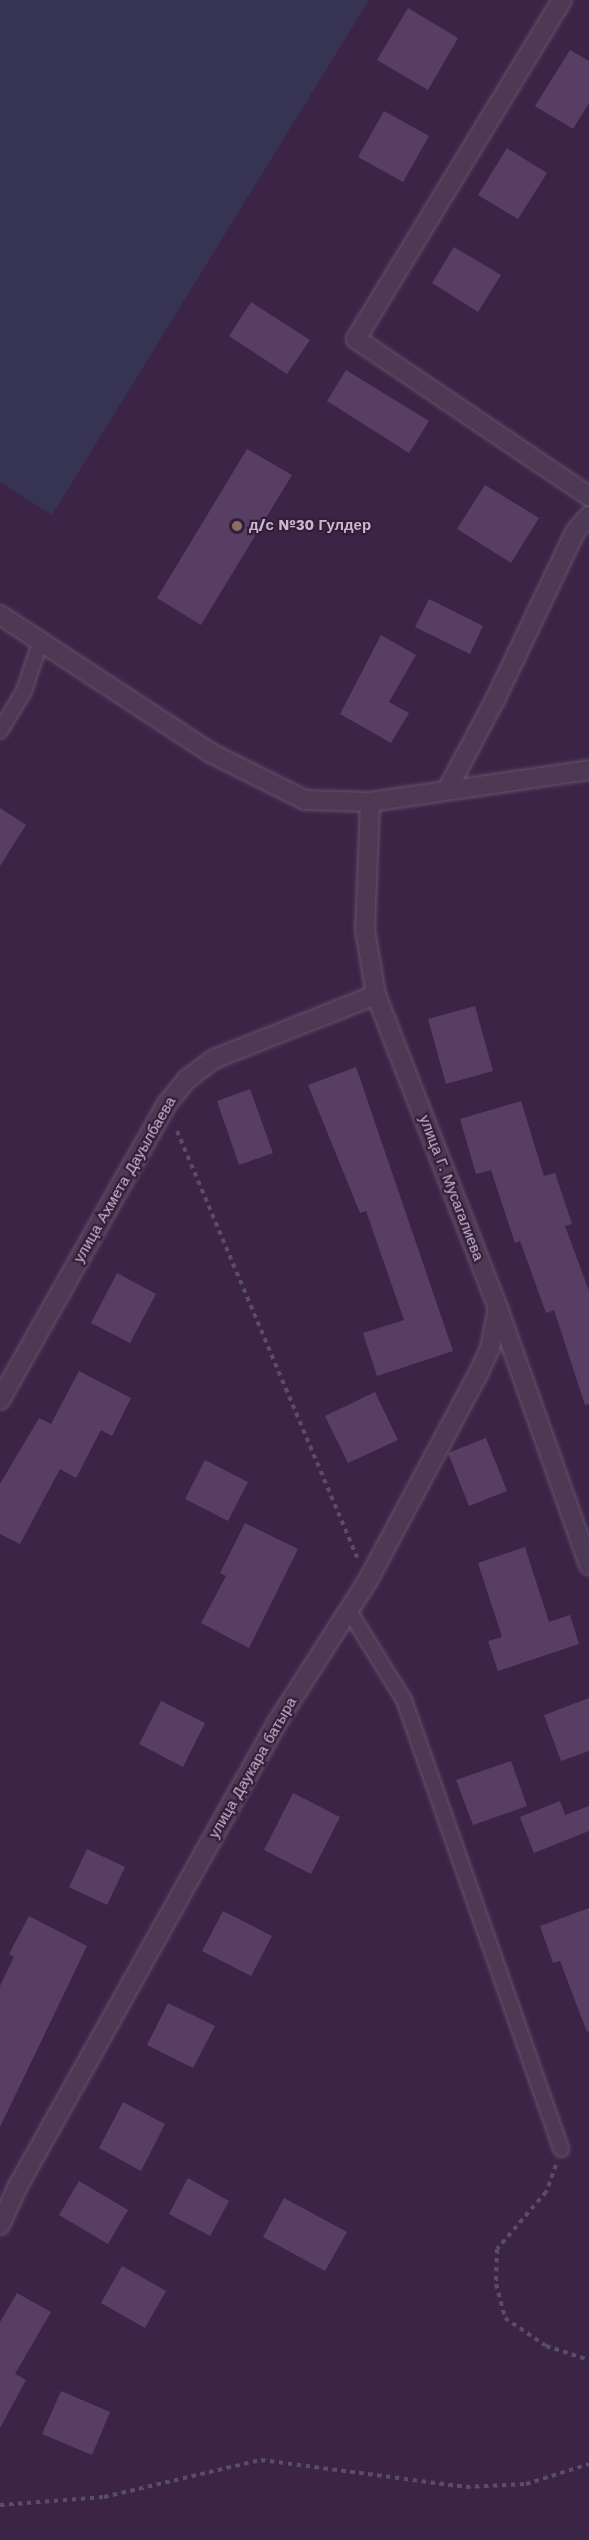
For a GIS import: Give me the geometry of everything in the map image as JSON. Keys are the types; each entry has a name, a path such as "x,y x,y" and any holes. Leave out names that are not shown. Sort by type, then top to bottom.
{"street":[{"path":"562,0 356,339 589,496"},
{"path":"448,788 495,700 575,531 589,516"},
{"path":"0,615 209,752 305,800 370,802 448,788 589,770"},
{"name":"улица Г. Мусагалиева","path":"370,802 365,930 376,995 498,1308 589,1565"},
{"name":"улица Ахмета Дауылбаева","path":"0,1400 166,1105 186,1080 214,1059 376,995"},
{"name":"улица Даукара батыра","path":"0,2225 24,2175 278,1721 367,1582 478,1374 490,1348 498,1308"}],"lane":[{"path":"0,731 24,691 40,643"},
{"path":"349,1611 404,1700 561,2149"}],"path":[{"path":"166,1105 367,1582"},
{"path":"561,2149 546,2192 497,2249 496,2284 504,2318 546,2346 589,2360"},
{"path":"0,2505 104,2497 261,2460 466,2487 526,2484 589,2464"}],"shaded area":[{"path":"0,0 369,0 52,515 0,482"}],"building":[{"path":"408,8 458,38 428,90 377,60"},
{"path":"570,50 589,61 589,103 573,129 535,106"},
{"path":"384,111 429,136 403,182 358,157"},
{"path":"507,148 547,173 518,219 478,195"},
{"path":"454,247 501,275 478,312 432,283"},
{"path":"251,302 310,340 287,374 229,336"},
{"path":"346,370 429,421 409,453 327,401"},
{"path":"247,449 292,475 201,625 157,598"},
{"path":"485,485 539,518 511,563 457,529"},
{"path":"429,599 483,626 470,654 415,627"},
{"path":"381,635 416,655 389,702 409,713 391,743 340,714"},
{"path":"0,808 26,825 0,866"},
{"path":"475,1006 493,1071 446,1084 428,1019"},
{"path":"356,1067 453,1351 377,1376 363,1333 404,1320 366,1211 360,1213 308,1085"},
{"path":"250,1089 273,1153 239,1165 217,1101"},
{"path":"521,1101 544,1176 555,1173 572,1224 565,1226 589,1291 589,1404 585,1405 554,1310 546,1313 520,1241 515,1243 491,1170 476,1174 460,1119"},
{"path":"117,1273 156,1294 130,1343 91,1323"},
{"path":"79,1371 131,1398 112,1436 101,1430 76,1478 60,1469 20,1544 0,1534 0,1484 39,1418 51,1424"},
{"path":"375,1392 398,1440 348,1463 325,1416"},
{"path":"486,1438 507,1491 469,1506 448,1453"},
{"path":"205,1460 248,1482 228,1521 185,1499"},
{"path":"245,1523 298,1549 249,1648 201,1623 226,1576 220,1573"},
{"path":"525,1547 549,1622 570,1615 579,1644 498,1671 488,1641 502,1637 478,1563"},
{"path":"589,1698 589,1751 561,1761 544,1715"},
{"path":"161,1701 205,1723 183,1767 139,1744"},
{"path":"511,1761 527,1806 473,1825 456,1780"},
{"path":"293,1793 340,1817 311,1874 264,1850"},
{"path":"560,1801 565,1815 589,1806 589,1831 534,1853 520,1817"},
{"path":"87,1849 125,1867 107,1905 69,1887"},
{"path":"589,1908 589,2031 587,2032 560,1961 553,1963 540,1926"},
{"path":"223,1911 272,1936 251,1976 202,1951"},
{"path":"29,1916 87,1946 0,2127 0,1986 14,1957 9,1954"},
{"path":"168,2003 215,2026 193,2068 147,2045"},
{"path":"123,2102 165,2124 141,2171 99,2148"},
{"path":"188,2178 229,2201 210,2236 169,2214"},
{"path":"79,2181 128,2210 108,2244 59,2215"},
{"path":"284,2198 347,2232 325,2271 263,2237"},
{"path":"122,2266 166,2291 145,2328 101,2303"},
{"path":"17,2293 51,2312 15,2374 26,2380 0,2428 0,2322"},
{"path":"61,2391 110,2412 92,2455 42,2434"}],"place":[{"name":"д/с №30 Гулдер","path":"237,526"}]}
